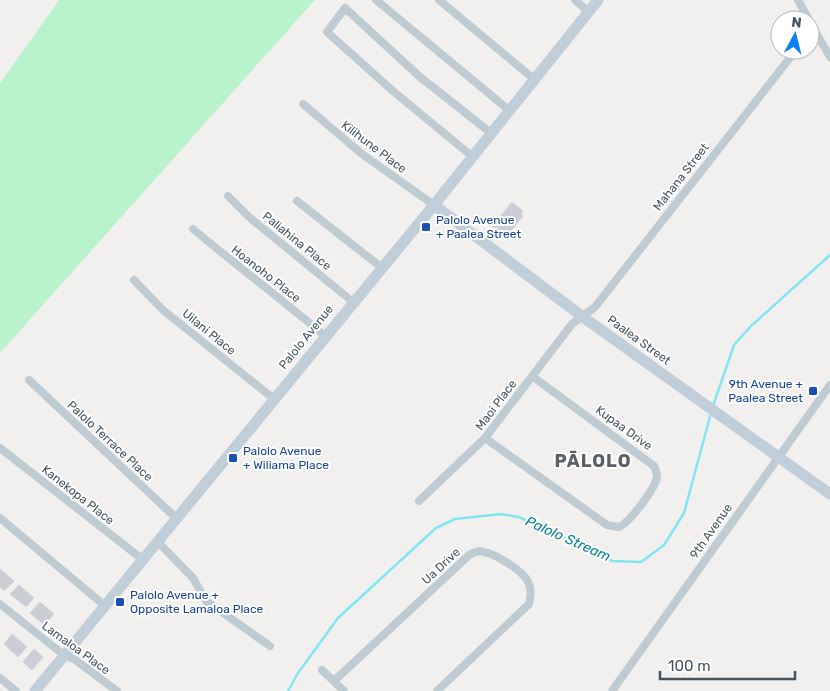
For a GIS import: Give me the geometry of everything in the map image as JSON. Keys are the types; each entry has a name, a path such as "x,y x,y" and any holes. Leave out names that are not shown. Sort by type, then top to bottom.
{"street":[{"path":"376,0 510,111"},
{"path":"439,0 535,80"},
{"path":"575,0 589,12"},
{"name":"Palolo Avenue","path":"35,691 434,205 598,0"},
{"path":"472,157 394,92 327,32 345,8 420,77 491,133"},
{"path":"820,41 830,57"},
{"name":"Mahana Street","path":"583,317 595,307 788,60"},
{"name":"Kilihune Place","path":"303,104 362,154 434,205"},
{"name":"Paliahina Place","path":"228,196 249,217 353,302"},
{"path":"297,201 382,268"},
{"name":"Paalea Street","path":"434,205 583,317 830,494"},
{"name":"Hoanoho Place","path":"193,229 325,336"},
{"name":"Uilani Place","path":"134,280 163,310 274,399"},
{"name":"Maoi Place","path":"419,501 486,438 572,324 583,317"},
{"name":"Kupaa Drive","path":"486,438 607,525 619,527 629,521 655,482 657,472 654,466 532,376"},
{"name":"Palolo Terrace Place","path":"29,380 176,518"},
{"name":"9th Avenue","path":"612,691 830,385"},
{"name":"Kanekopa Place","path":"0,448 142,559"},
{"path":"0,518 104,605"},
{"path":"157,541 193,578 206,601 270,646"},
{"name":"Ua Drive","path":"334,681 466,558 477,551 484,552 521,572 526,577 531,595 529,604 437,691"},
{"name":"Lamaloa Place","path":"0,604 65,656 74,659 117,691"},
{"path":"322,670 344,691"},
{"path":"0,678 16,691"}],"green space":[{"path":"59,0 315,0 0,353 0,83"}],"building":[{"path":"512,202 523,211 521,214 523,216 506,237 492,226"},
{"path":"0,569 14,581 4,591 0,587"},
{"path":"19,585 34,598 26,607 10,594"},
{"path":"40,602 54,614 44,625 30,613"},
{"path":"12,634 27,647 18,657 4,644"},
{"path":"34,649 43,657 32,670 23,662"}],"waterway":[{"name":"Palolo Stream","path":"713,406 734,345 751,326 830,255"},
{"name":"Palolo Stream","path":"288,691 298,673 338,618 436,528 455,519 501,514 519,517 612,561 641,562 664,545 684,513 711,413"}],"place":[{"name":"Palolo Avenue + Paalea Street","path":"426,227"},
{"name":"9th Avenue + Paalea Street","path":"813,391"},
{"name":"Palolo Avenue + Wiliama Place","path":"233,458"},
{"name":"Palolo Avenue + Opposite Lamaloa Place","path":"120,602"}],"district":[{"name":"PĀLOLO","path":"593,461"}]}
